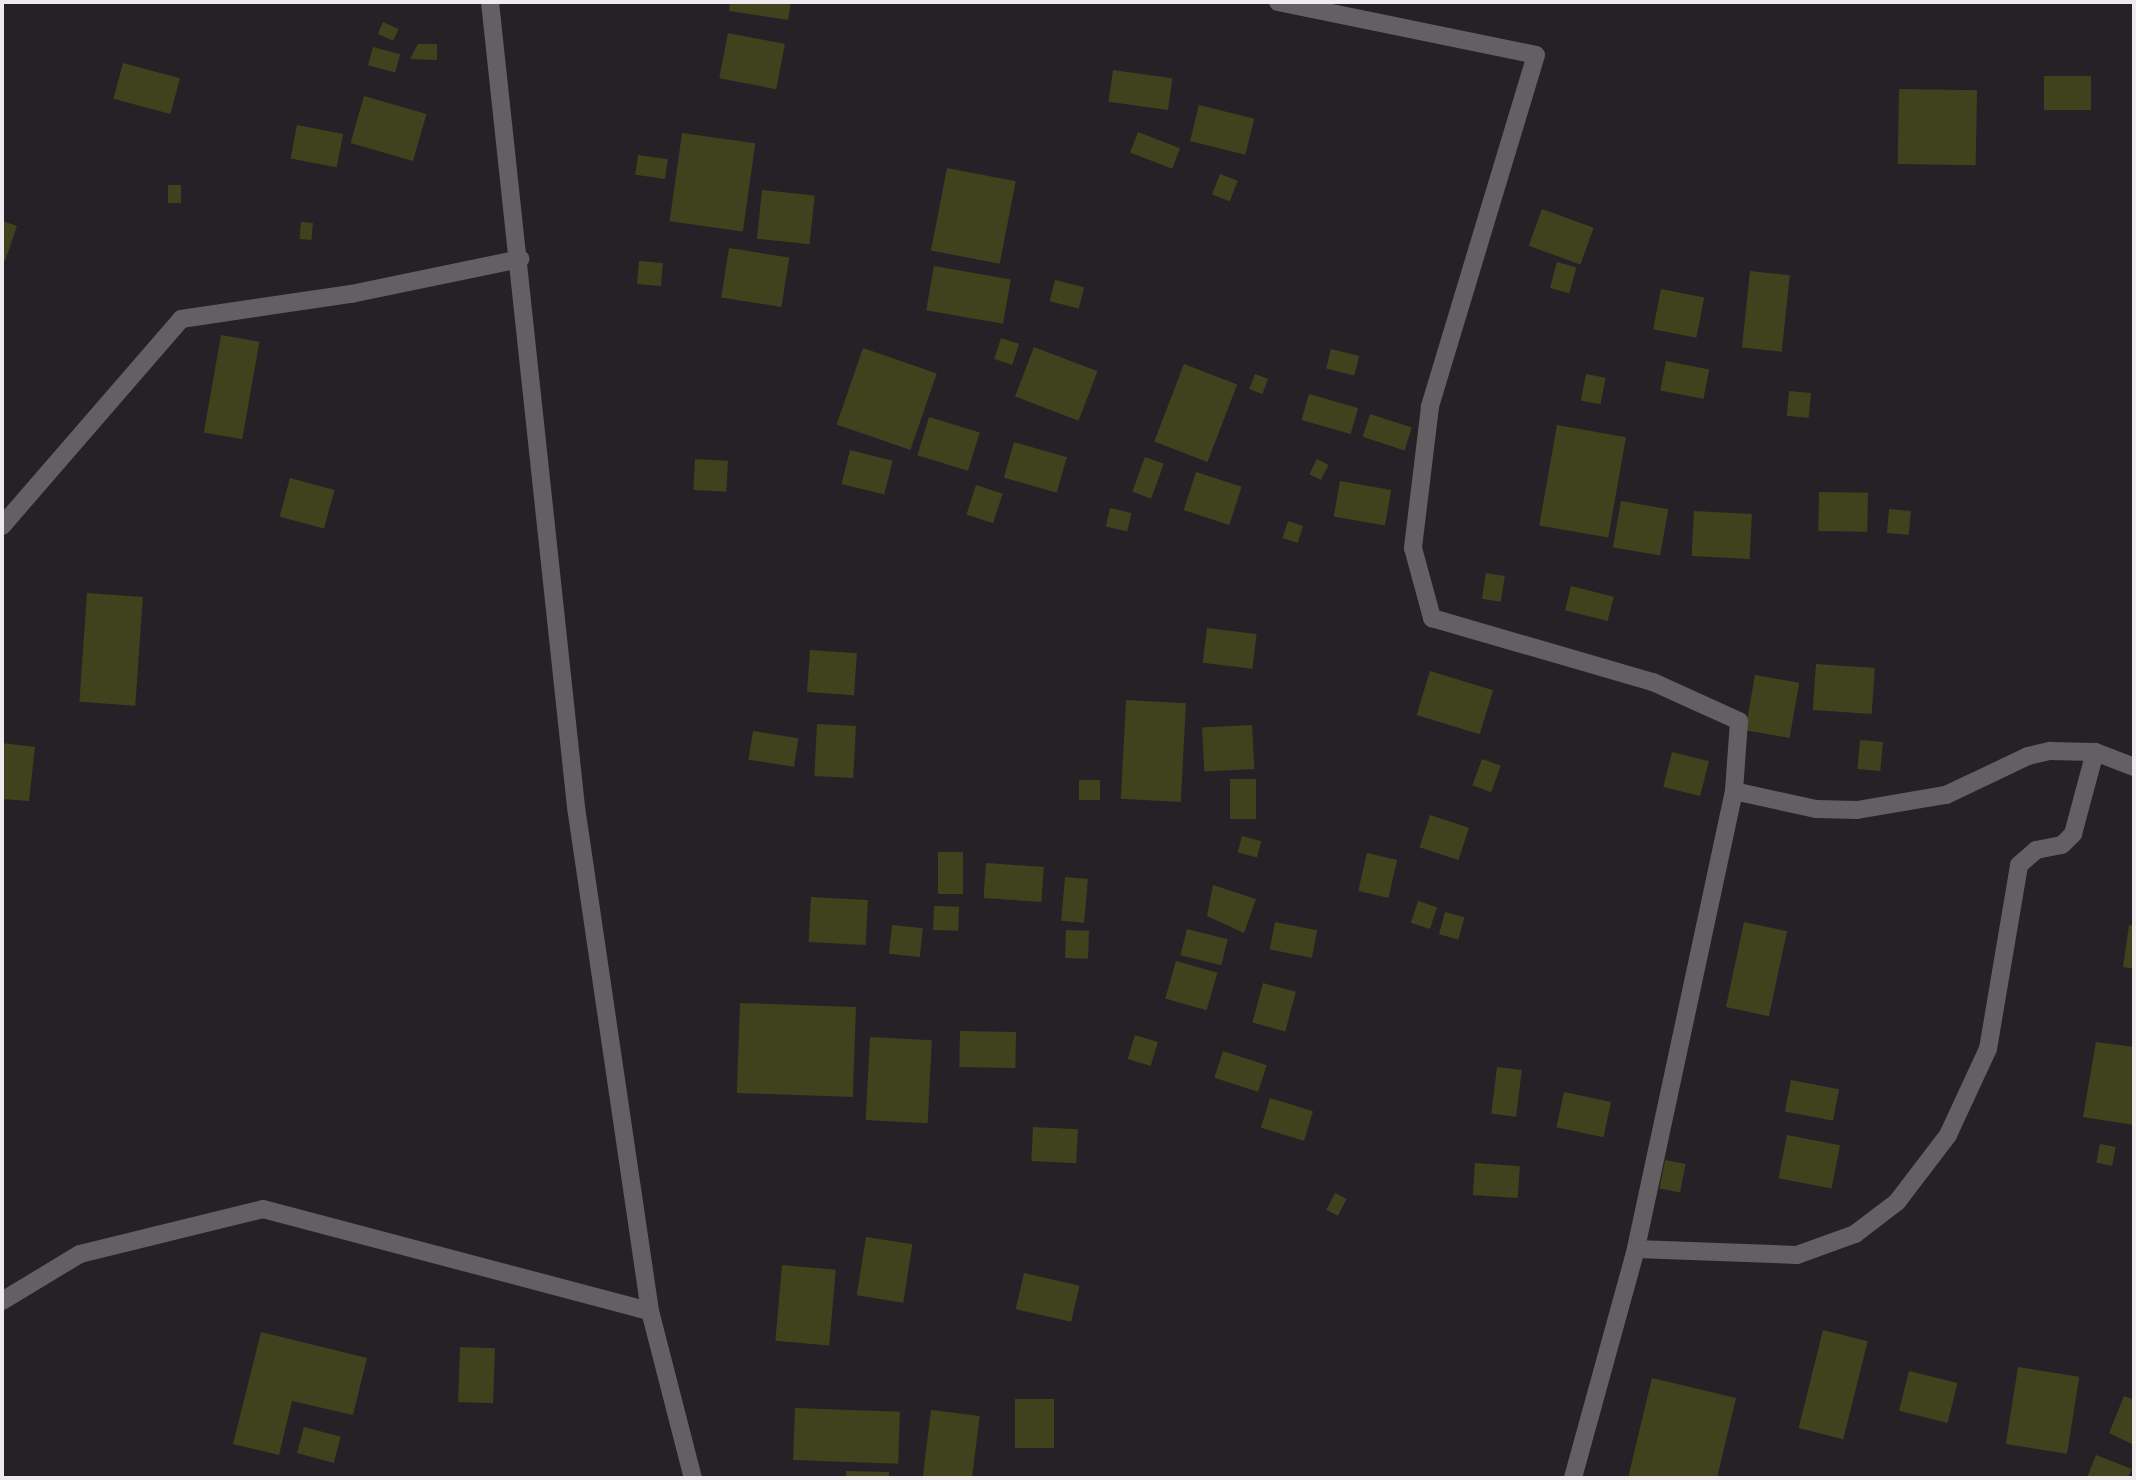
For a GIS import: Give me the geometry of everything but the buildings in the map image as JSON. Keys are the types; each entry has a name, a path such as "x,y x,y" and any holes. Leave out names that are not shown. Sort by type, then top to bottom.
{"street":[{"path":"490,2 520,259 576,807 650,1311 693,1478"},
{"path":"1278,2 1536,55 1430,407 1413,548 1432,618 1653,682 1739,721 1734,791 1636,1248 1573,1478"},
{"path":"2,526 181,318 351,294 520,259"},
{"path":"1734,791 1816,809 1868,809 1946,795 2028,756 2072,749 2095,752 2134,767"},
{"path":"1636,1248 1797,1255 1855,1234 1897,1202 1948,1135 1988,1049 2018,865 2036,850 2068,841 2078,824 2095,752"},
{"path":"2,1301 80,1254 263,1209 650,1311"}]}
